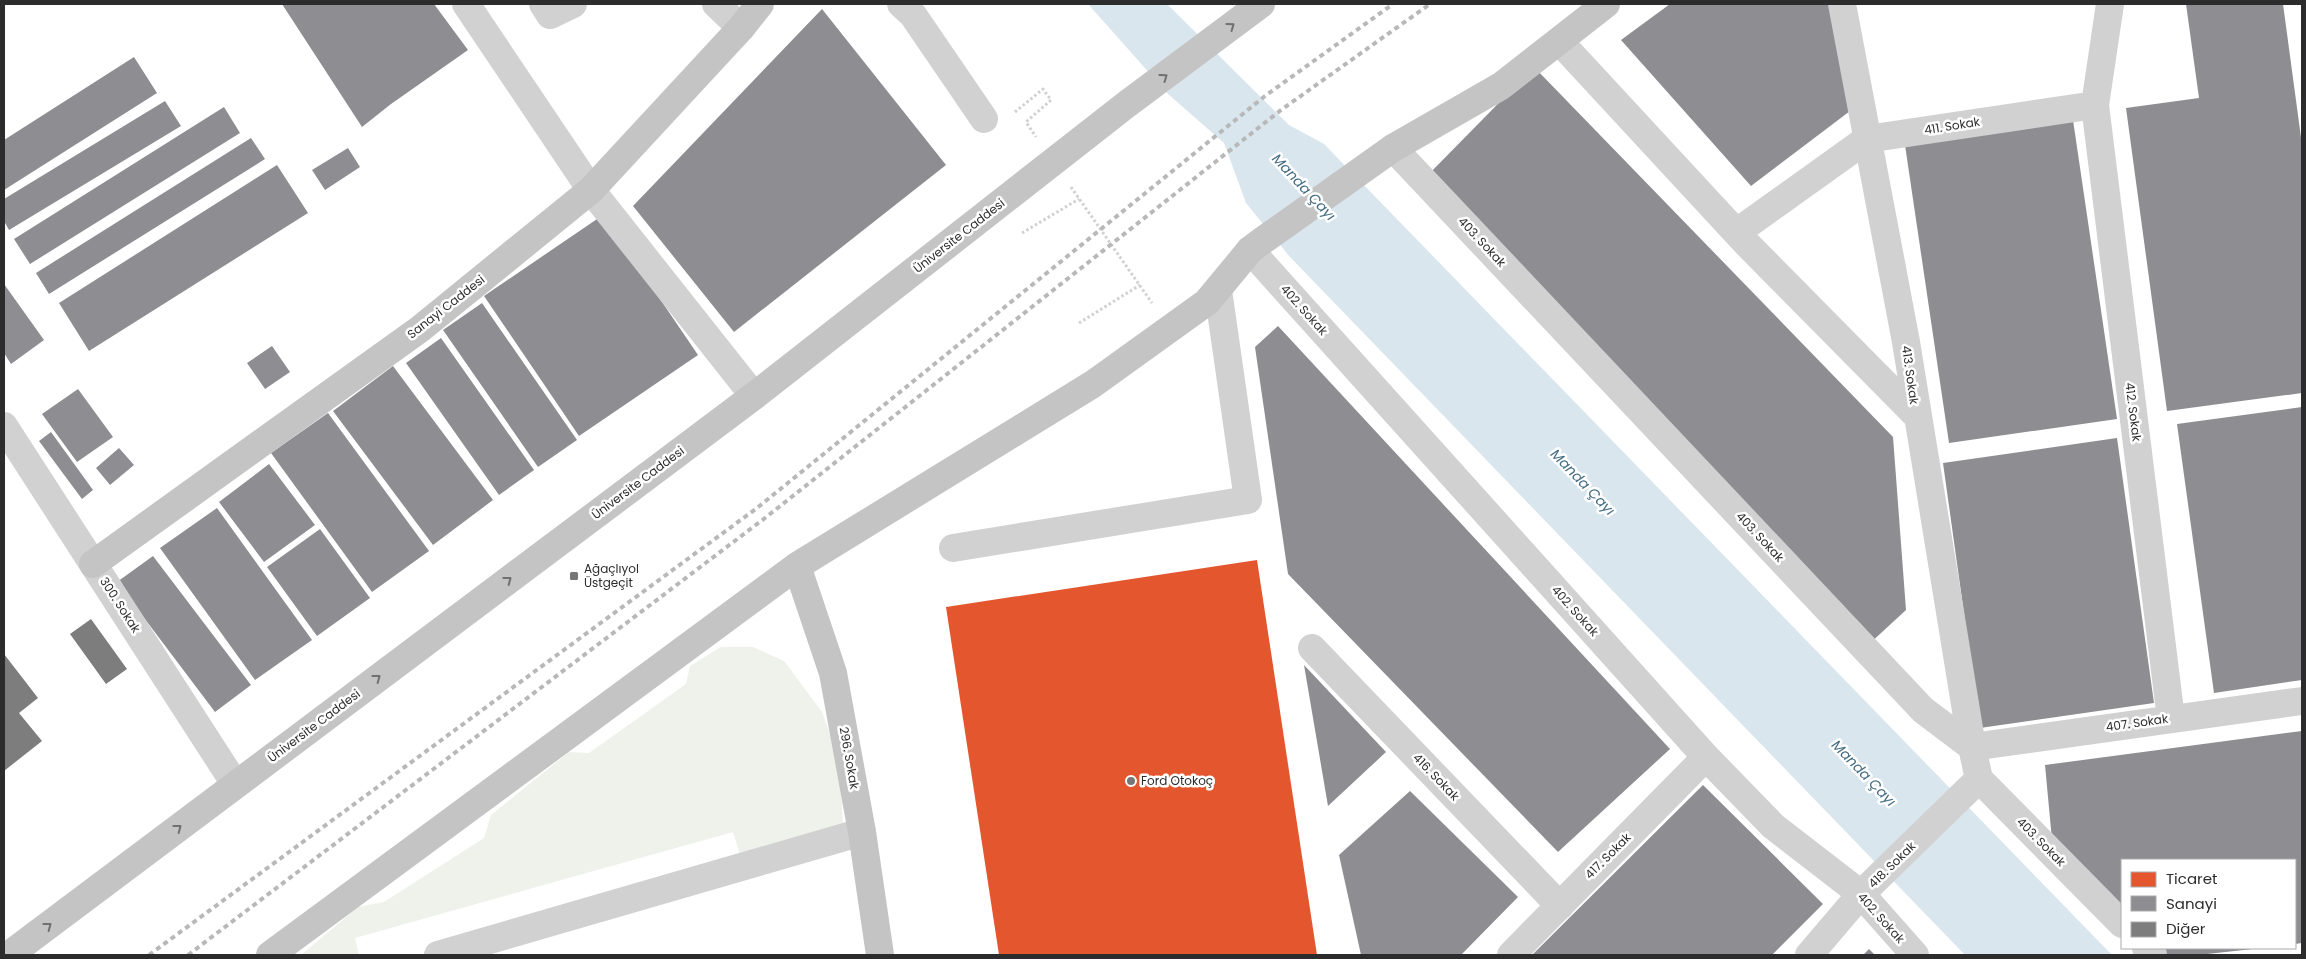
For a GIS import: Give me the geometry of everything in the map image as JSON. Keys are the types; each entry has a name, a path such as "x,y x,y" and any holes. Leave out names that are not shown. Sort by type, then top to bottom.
{"main road":[{"name":"Sanayi Caddesi","path":"93,564 420,329 590,190 741,28 760,4"},
{"name":"Üniversite Caddesi","path":"9,955 754,396 1127,104 1261,4"},
{"path":"270,955 797,566 1093,384 1207,302 1256,246 1392,148 1501,86 1560,42 1606,4"},
{"name":"296. Sokak","path":"797,566 833,672 862,832 880,955"}],"street":[{"path":"466,4 590,190 754,396"},
{"path":"543,4 550,15 573,4"},
{"path":"716,4 741,28"},
{"path":"901,4 913,15 984,119"},
{"name":"413. Sokak","path":"1842,4 1906,342 1916,415 1972,747"},
{"path":"2095,105 2110,4"},
{"path":"1560,42 1737,232 1916,415"},
{"name":"411. Sokak","path":"1737,232 1868,139 2095,105"},
{"name":"412. Sokak","path":"2095,105 2171,718"},
{"name":"403. Sokak","path":"1392,148 1923,710 1972,747"},
{"name":"402. Sokak","path":"1256,246 1706,757 1773,826 1861,894 1915,955"},
{"path":"953,548 1248,500 1218,290"},
{"name":"300. Sokak","path":"4,426 235,784"},
{"name":"416. Sokak","path":"1312,648 1560,906"},
{"name":"407. Sokak","path":"1972,747 2302,701"},
{"path":"1972,747 1979,779"},
{"name":"417. Sokak","path":"1511,955 1706,757"},
{"name":"403. Sokak","path":"1979,779 2121,923"},
{"name":"418. Sokak","path":"1809,955 1861,894 1979,779"},
{"path":"438,955 862,832"}],"path":[{"path":"1014,113 1043,89 1051,100 1026,122 1042,145"},
{"path":"1069,184 1156,309"},
{"path":"1022,233 1079,199"},
{"path":"1079,323 1140,285"}],"shaded area":[{"path":"721,647 753,647 784,661 822,712 839,759 843,823 740,855 733,832 355,938 359,955 301,955 358,907 384,902 484,838 491,815 569,752 589,753 686,684 690,666"}],"water":[{"name":"Manda Çayı","path":"1088,4 1167,4 1289,125 1324,144 2112,955 1965,955 1290,257 1246,203 1224,143 1168,94"}],"building: Ticaret":[{"name":"Ford Otokoç","path":"1257,560 1317,955 999,955 946,607"}],"building: Sanayi":[{"path":"282,4 434,4 468,50 391,104 362,127"},
{"path":"1670,4 1833,4 1854,108 1751,186 1621,40"},
{"path":"2186,4 2283,4 2302,145 2302,393 2167,411 2126,108 2199,98"},
{"path":"822,9 946,165 734,332 633,206"},
{"path":"134,57 157,93 4,190 4,140"},
{"path":"1534,67 1893,437 1906,610 1868,645 1426,177"},
{"path":"165,101 181,126 9,230 4,221 4,199"},
{"path":"224,107 240,133 30,264 14,239"},
{"path":"2073,120 2117,419 1949,443 1905,145"},
{"path":"251,138 265,159 49,294 36,273"},
{"path":"348,148 360,167 325,190 312,170"},
{"path":"277,165 308,213 89,351 59,303"},
{"path":"603,215 698,355 579,436 484,296"},
{"path":"4,284 44,340 11,364 4,353"},
{"path":"482,303 577,440 538,467 443,330"},
{"path":"1278,326 1670,749 1558,852 1288,574 1255,347"},
{"path":"441,338 534,470 499,495 406,363"},
{"path":"272,346 290,372 265,389 247,363"},
{"path":"393,366 493,500 433,545 333,411"},
{"path":"78,389 113,437 77,462 42,414"},
{"path":"2302,407 2302,680 2214,693 2177,424"},
{"path":"328,413 429,551 372,592 271,453"},
{"path":"51,432 93,490 82,499 39,441"},
{"path":"2117,438 2154,703 1980,728 1943,463"},
{"path":"119,448 134,465 110,485 96,468"},
{"path":"269,464 315,525 264,562 219,502"},
{"path":"217,508 312,640 255,680 160,548"},
{"path":"320,529 370,598 317,636 267,567"},
{"path":"153,556 251,685 215,712 117,582"},
{"path":"1304,665 1386,752 1328,806"},
{"path":"2302,731 2302,943 2296,944 2296,859 2121,859 2121,918 2052,840 2045,765"},
{"path":"1703,785 1823,904 1772,955 1532,955"},
{"path":"1410,791 1518,897 1461,955 1361,955 1339,855"},
{"path":"1869,949 1875,955 1863,955"},
{"path":"2150,949 2253,949 2198,955 2155,955"}],"building: Diğer":[{"path":"91,619 127,669 106,684 70,634"},
{"path":"4,654 38,698 19,713 42,741 4,771"}],"railway":[{"path":"149,955 757,508 1265,96 1393,4"},
{"path":"188,955 765,518 1281,110 1430,4"}],"place":[{"name":"Ağaçlıyol Üstgeçit","path":"574,576"},
{"name":"Ford Otokoç","path":"1131,781"}]}
